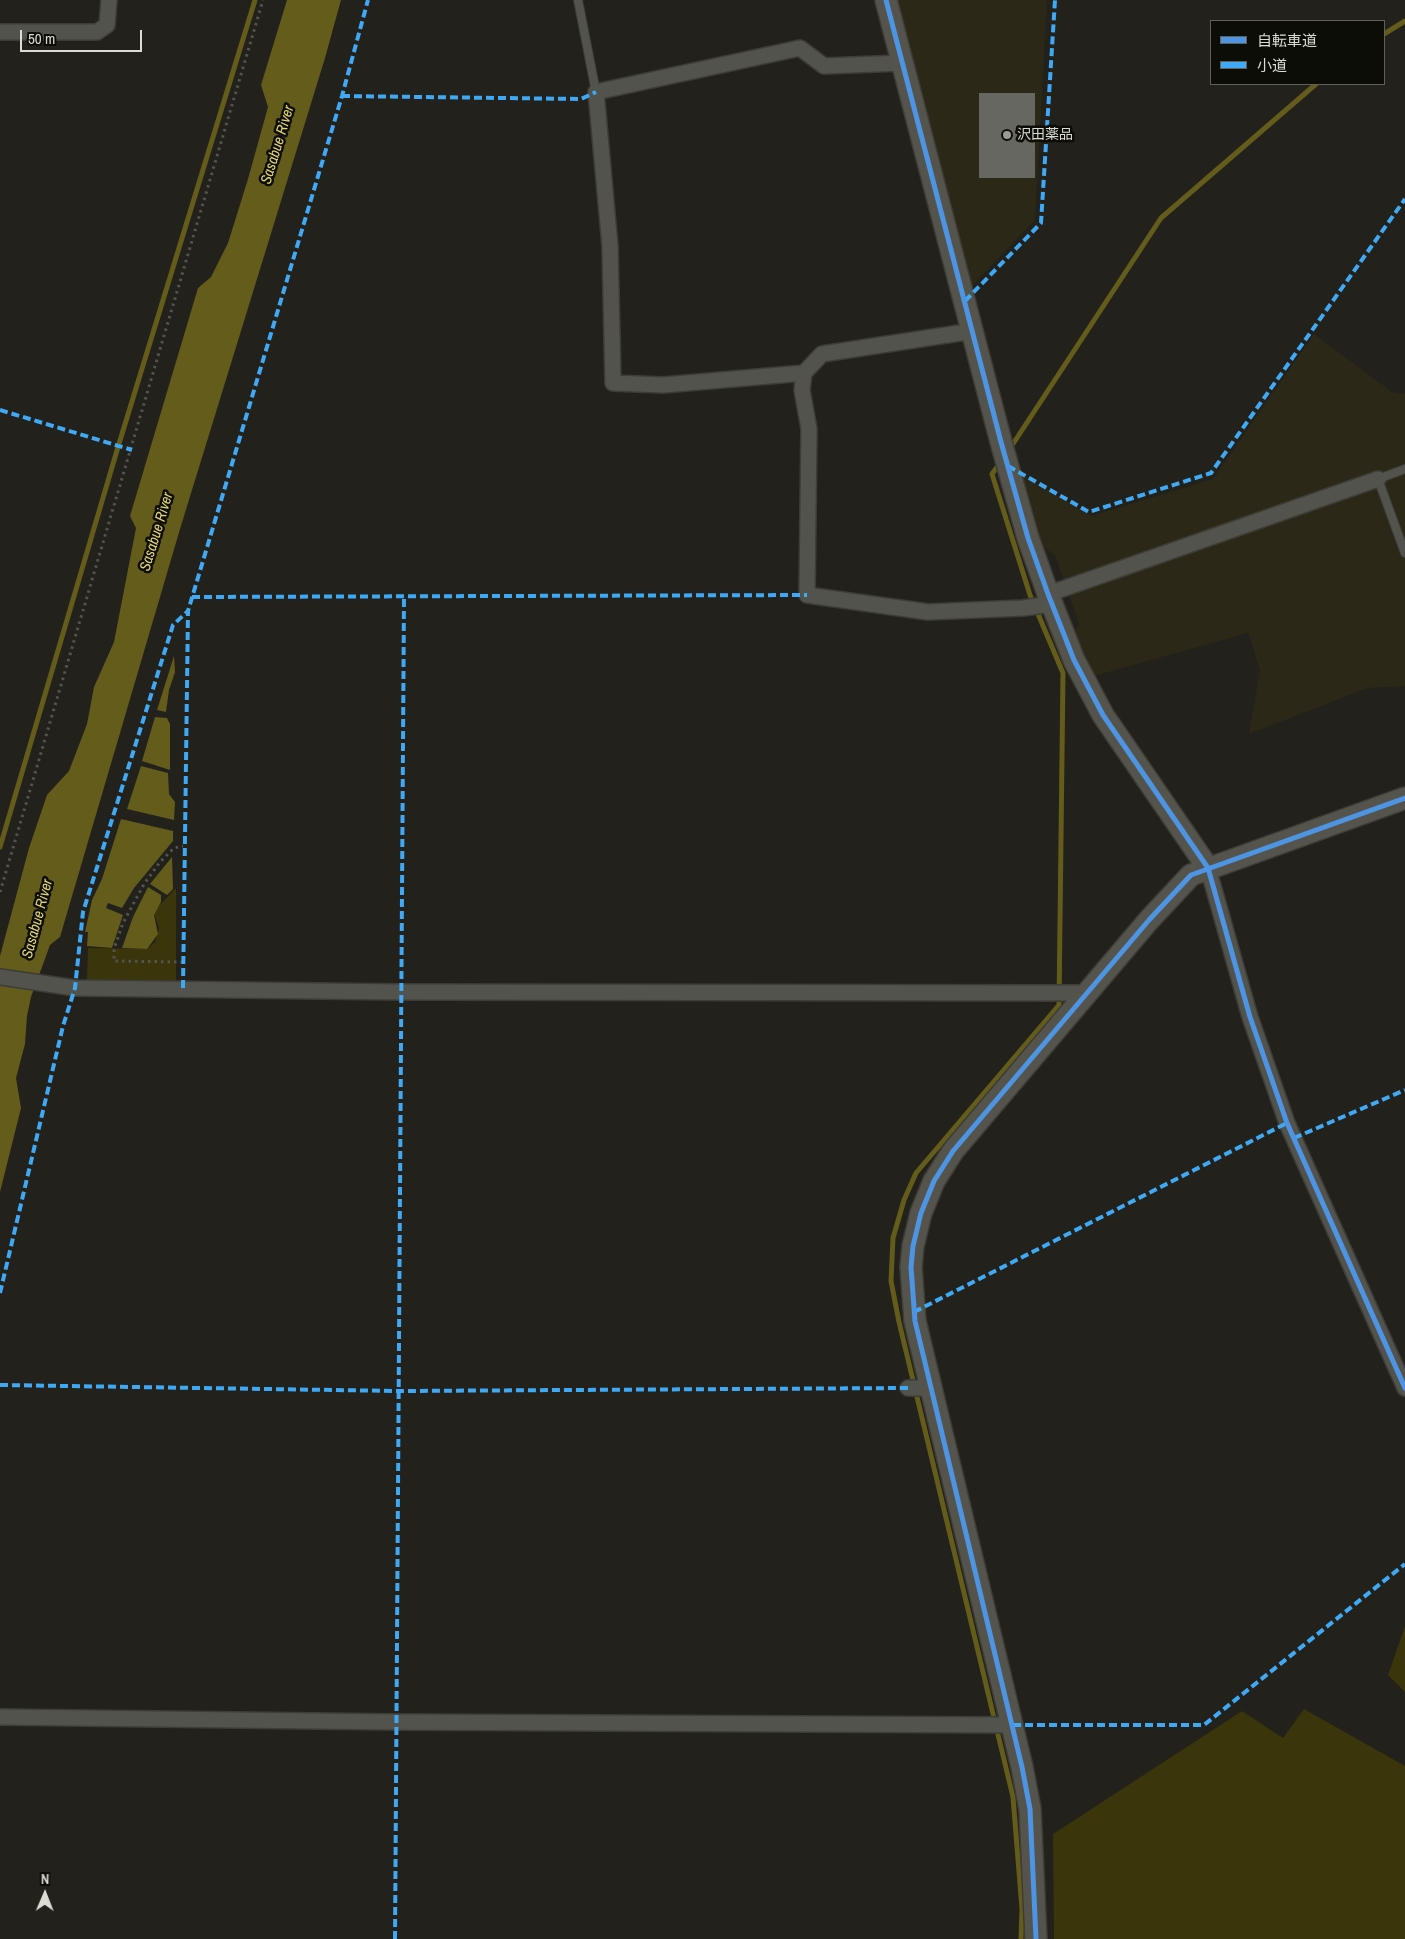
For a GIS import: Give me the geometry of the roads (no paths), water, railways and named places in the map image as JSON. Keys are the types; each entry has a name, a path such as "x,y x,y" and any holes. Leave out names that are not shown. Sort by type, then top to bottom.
{"street":[{"path":"0,32 98,32 107,24 109,0"},
{"path":"886,0 1001,442 1046,601 1074,660 1103,714 1208,868 1262,1053 1287,1123 1405,1388"},
{"path":"804,373 663,385 613,383 610,246 596,92 800,48 824,66 903,63"},
{"path":"973,331 822,354 804,373 802,390 809,429 808,595 928,612 1023,608 1378,479"},
{"path":"1036,1939 1030,1809 1002,1725 920,1388 911,1290 913,1246 928,1196 953,1151 1070,993 1185,880 1191,875 1208,868 1273,847 1405,798"},
{"path":"0,977 70,987 411,992 1070,993"},
{"path":"0,1717 396,1722 1002,1725"}],"lane":[{"path":"578,0 596,92"},
{"path":"1405,470 1378,479 1405,553"}],"water":[{"name":"Sasabue River","path":"287,0 341,0 325,58 180,529 60,937 50,945 31,997 27,1016 25,1044 16,1078 21,1108 0,1192 0,956 29,848 47,795 69,771 87,724 94,687 114,642 136,528 130,516 198,288 211,277 228,243 248,179 268,107 261,85"},
{"path":"174,656 175,672 169,690 166,712 157,710"},
{"path":"155,717 167,718 170,724 170,770 142,761"},
{"path":"141,766 168,773 169,794 175,802 174,820 127,809"},
{"path":"121,819 173,831 173,841 134,888 122,908 108,903 106,908 123,915 112,948 87,946 88,932 85,932 92,900 102,879"},
{"path":"172,857 173,889 167,895 150,884"},
{"path":"148,887 161,895 161,902 154,915 158,934 147,949 122,948 133,917"}],"waterway":[{"path":"0,847 118,447 255,0"},
{"path":"1385,33 1405,21"},
{"path":"1009,450 1161,218 1315,85"},
{"path":"1000,463 992,474 1030,595 1063,673 1059,1005 916,1173 904,1200 893,1238 891,1281 899,1322 1013,1797 1022,1909 1021,1939"}],"place":[{"name":"沢田薬品","path":"1007,135"}]}
